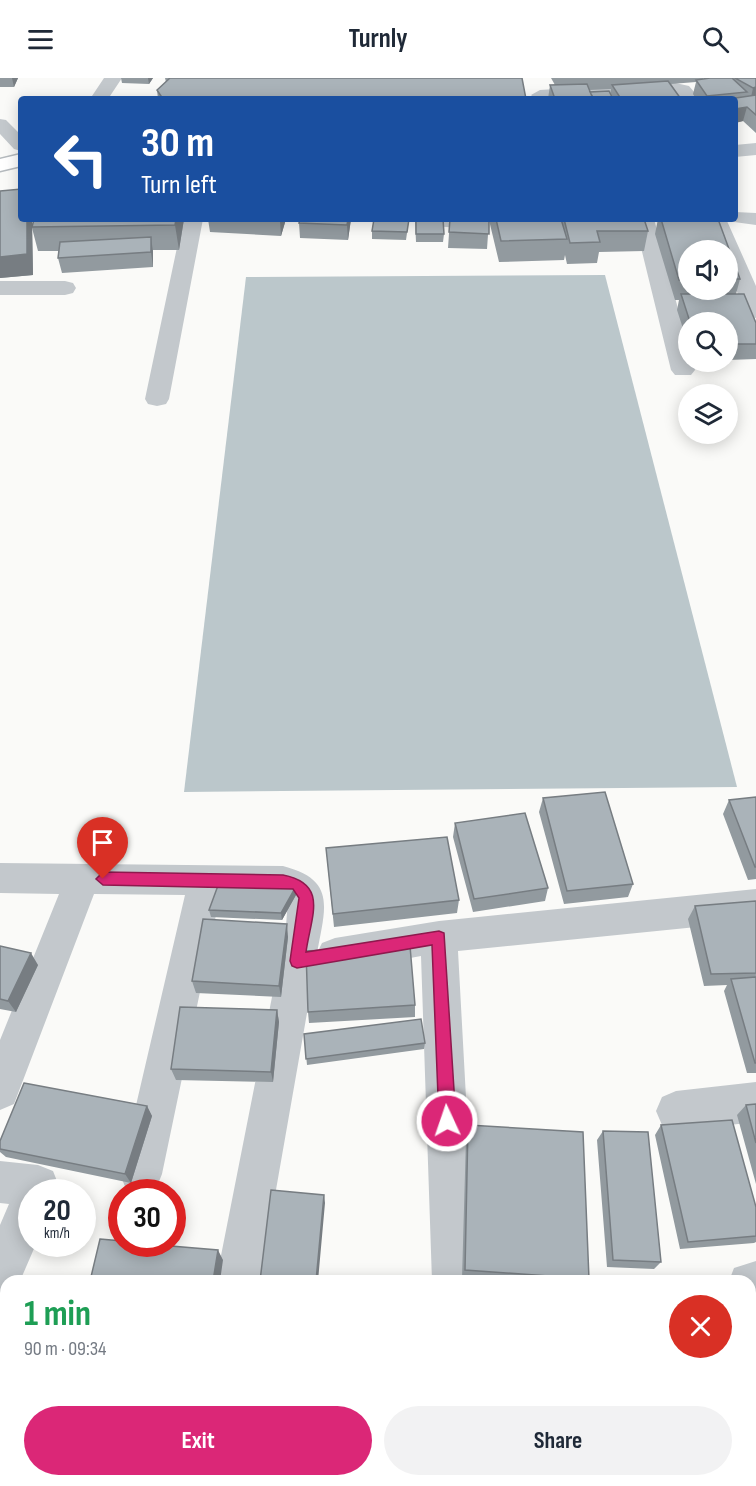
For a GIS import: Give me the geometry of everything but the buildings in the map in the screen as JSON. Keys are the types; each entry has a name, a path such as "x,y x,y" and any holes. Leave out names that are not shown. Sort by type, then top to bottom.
{"main road":[{"path":"0,165 18,161"}],"street":[{"path":"101,96 113,78"},
{"path":"540,91 670,87 683,90 688,96"},
{"path":"0,124 18,142"},
{"path":"738,151 756,149"},
{"path":"738,218 756,219"},
{"path":"158,399 184,254 193,222"},
{"path":"645,222 678,351"},
{"path":"717,222 756,311"},
{"path":"0,288 65,288"},
{"path":"0,878 283,881 297,884 305,891 307,898 297,961 239,1275"},
{"path":"0,1090 83,878"},
{"path":"141,1174 206,880"},
{"path":"297,961 439,937 756,905"},
{"path":"439,937 454,1275"},
{"path":"676,1111 756,1102"},
{"path":"0,1182 18,1184"},
{"path":"0,1275 18,1234"}],"shaded area":[{"path":"605,275 737,787 184,792 246,277"}],"route":[{"path":"103,879 283,881 297,884 305,891 307,898 297,961 439,937 447,1121"}]}
